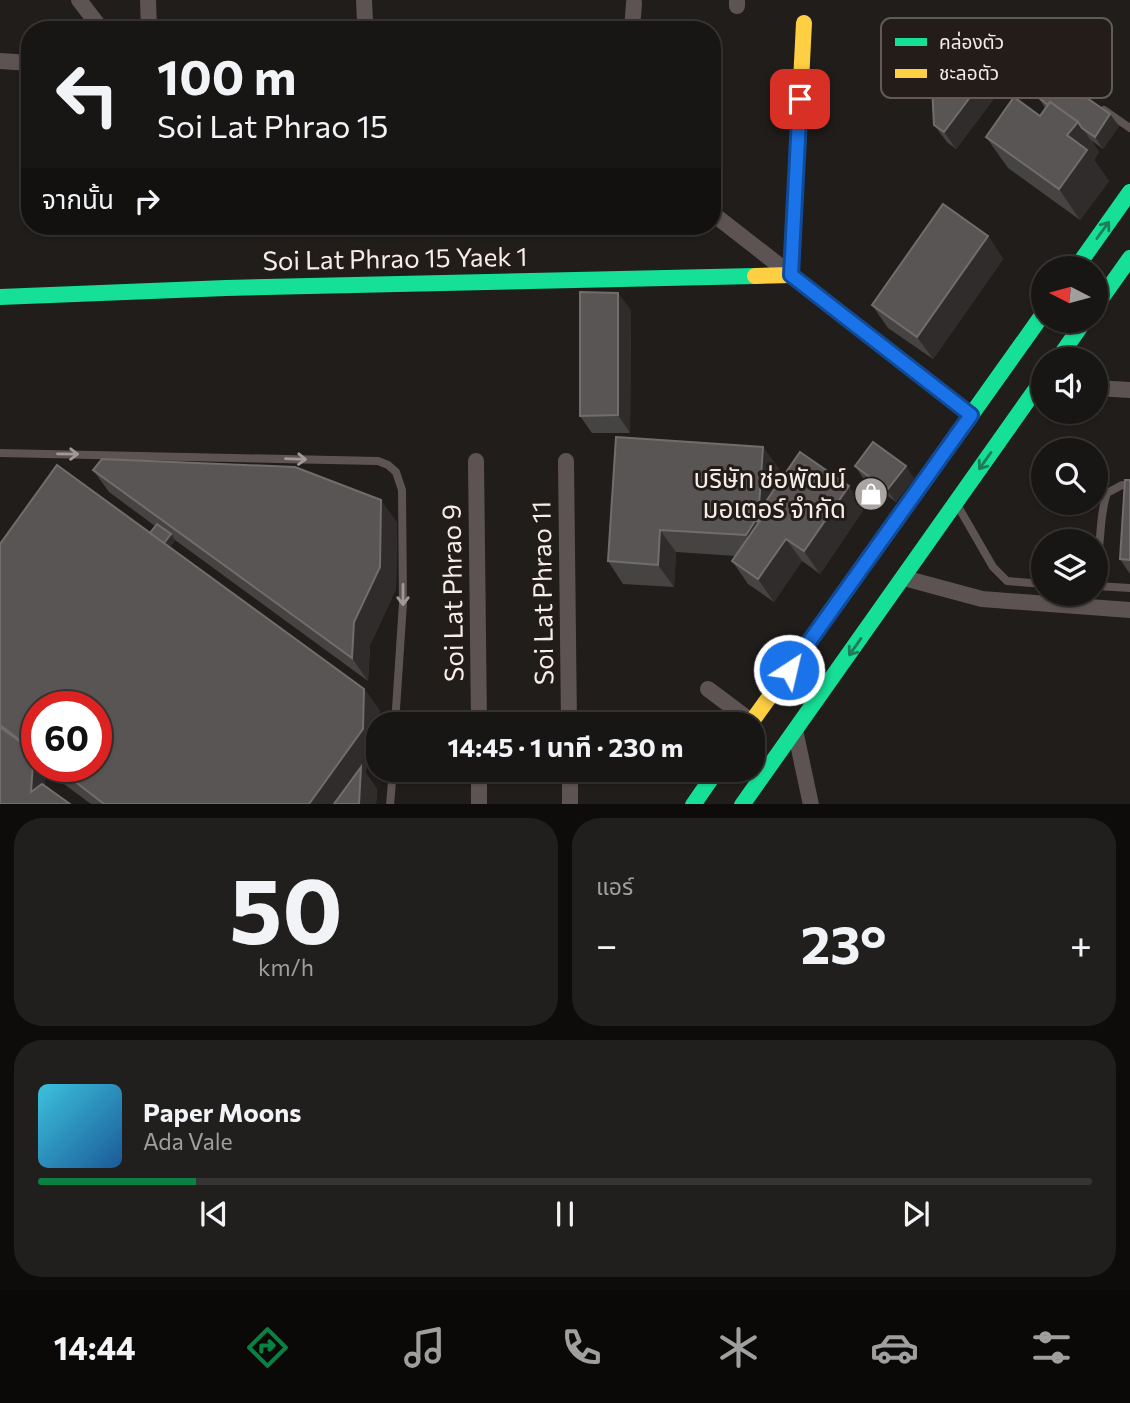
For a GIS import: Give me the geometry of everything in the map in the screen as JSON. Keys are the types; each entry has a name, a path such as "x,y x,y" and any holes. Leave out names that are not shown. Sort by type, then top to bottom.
{"main road":[{"path":"791,275 804,23"},
{"path":"1085,256 1130,192"},
{"path":"1108,289 1130,258"},
{"name":"Soi Lat Phrao 15 Yaek 1","path":"0,297 226,288 791,275"},
{"path":"760,712 985,427 1031,376"},
{"path":"742,804 956,502 985,427 1031,376"},
{"path":"693,804 709,782"}],"street":[{"path":"79,0 95,21"},
{"path":"148,0 149,21"},
{"path":"364,0 365,21"},
{"path":"633,21 634,3"},
{"path":"0,61 21,62"},
{"path":"721,220 985,427"},
{"path":"1108,389 1130,390"},
{"name":"Soi Lat Phrao 9","path":"476,461 479,712"},
{"name":"Soi Lat Phrao 11","path":"566,461 569,712"},
{"path":"904,578 982,599 1031,599"},
{"path":"1108,605 1130,610"},
{"path":"708,689 737,712"},
{"path":"795,730 811,804"},
{"path":"479,782 479,804"},
{"path":"570,782 570,804"}],"lane":[{"path":"1097,106 1130,128"},
{"path":"0,453 378,461 388,464 396,472 402,490 403,603 397,712"},
{"path":"1102,529 1103,504 1107,493 1122,485 1130,485"},
{"path":"956,502 1000,575 1012,583 1031,584"},
{"path":"1108,587 1130,588"},
{"path":"390,804 392,782"}],"building":[{"path":"933,98 970,98 944,132 934,125"},
{"path":"1013,98 1040,116 1050,102 1078,122 1067,135 1087,150 1059,189 986,137"},
{"path":"1039,98 1087,98 1110,114 1095,137 1050,102 1048,105"},
{"path":"943,204 988,236 917,337 872,305"},
{"path":"580,292 618,293 618,415 580,416"},
{"path":"616,437 763,447 758,521 755,521 746,535 660,530 658,565 608,561"},
{"path":"873,442 906,466 887,490 855,466"},
{"path":"800,452 849,486 804,551 786,539 758,579 732,561 770,506 765,503"},
{"path":"102,459 295,467 381,500 380,567 354,622 352,658 93,470"},
{"path":"57,465 364,689 363,729 309,804 104,804 76,782 112,782 112,691 21,691 21,741 0,725 0,544"},
{"path":"1125,480 1130,480 1130,560 1120,559"},
{"path":"157,524 171,534 164,543 150,533"},
{"path":"0,727 21,742 21,782 32,782 31,792 42,784 70,804 0,804"},
{"path":"361,767 359,804 334,804"}],"traffic: fast":[{"path":"1085,256 1130,192"},
{"path":"1108,289 1130,258"},
{"path":"0,297 226,288 755,276"},
{"path":"912,498 1031,331"},
{"path":"1066,347 1076,333"},
{"path":"743,804 1031,396"},
{"path":"694,804 709,782"}],"traffic: slow":[{"path":"755,276 791,275 804,23"},
{"path":"759,712 912,498"}],"place":[{"name":"บริษัท ช่อพัฒน์ มอเตอร์ จำกัด","path":"871,494"}],"route":[{"path":"789,670 971,415 791,275 800,99"}]}
